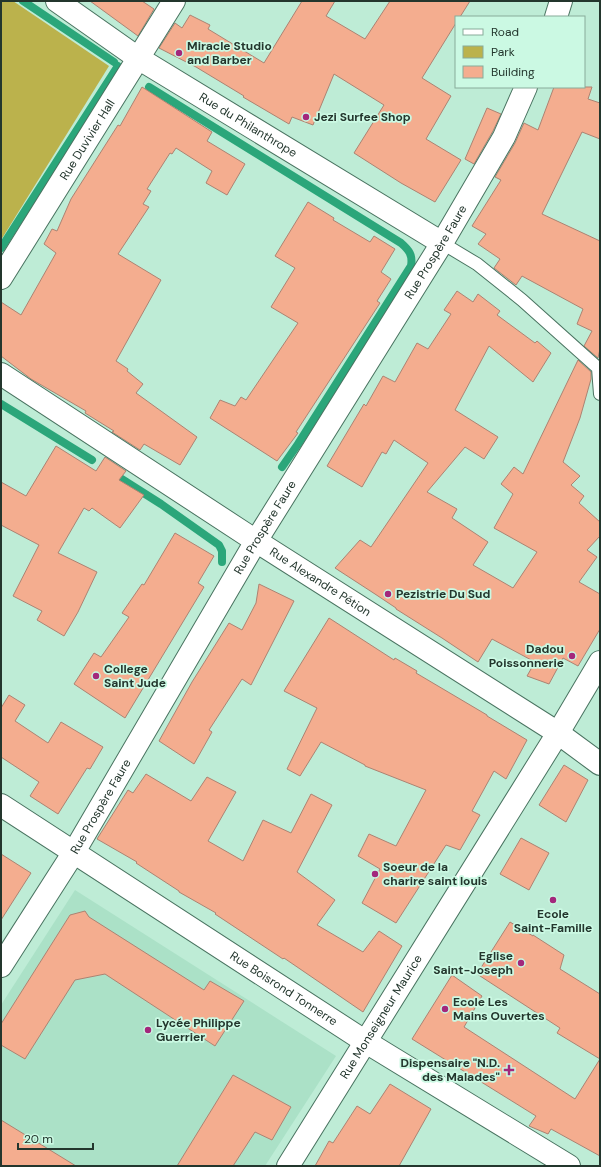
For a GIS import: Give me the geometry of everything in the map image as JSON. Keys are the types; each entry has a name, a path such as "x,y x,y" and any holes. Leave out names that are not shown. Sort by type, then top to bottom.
{"street":[{"name":"Rue du Philanthrope","path":"57,1 138,58 442,243"},
{"name":"Rue Duvivier Hall","path":"1,278 174,1"},
{"path":"556,16 560,1"},
{"name":"Rue Prospère Faure","path":"1,966 74,852 256,541 442,243 504,137 526,88"},
{"name":"Rue Alexandre Pétion","path":"1,374 256,541 558,733 600,764"},
{"name":"Rue Monseigneur Maurice","path":"288,1166 558,733 600,662"},
{"name":"Rue Boisrond Tonnerre","path":"1,805 366,1042 569,1166"}],"lane":[{"path":"442,243 477,264 522,300 598,368 600,394"}],"shaded area":[{"name":"Lycée Philippe Guerrier","path":"75,890 336,1056 265,1166 1,1166 1,1005"}],"green space":[{"path":"1,1 13,1 109,66 1,240"}],"building":[{"path":"90,1 142,1 154,9 138,36"},
{"path":"302,1 335,1 326,16 365,39 390,1 470,1 461,16 455,16 455,25 422,78 451,96 426,139 461,160 435,202 401,183 354,153 384,105 334,74 313,125 292,117 289,124 196,67 159,48 175,23 182,28 190,15 210,25 208,29 264,63"},
{"path":"142,87 212,132 207,141 245,164 227,195 206,183 212,171 176,148 172,154 170,153 147,189 151,191 143,204 149,207 118,254 161,280 116,361 128,369 127,371 143,384 136,393 197,437 180,465 144,444 140,450 112,432 114,431 85,413 86,411 31,379 1,356 1,302 21,315 56,253 44,244 52,229 57,231 71,199 118,125 120,126"},
{"path":"592,87 588,99 600,103 600,139 582,132 542,214 600,241 600,349 598,358 584,346 592,331 577,324 583,309 522,276 516,285 494,268 500,259 478,244 486,234 472,226 501,180 495,177 515,143 524,123 538,130 554,88"},
{"path":"487,108 501,114 474,164 465,159"},
{"path":"308,202 334,218 333,220 370,242 374,236 395,249 381,272 391,279 377,301 380,303 296,432 298,433 277,461 210,418 220,400 235,406 241,397 246,400 298,323 271,307 295,268 275,256"},
{"path":"457,291 473,302 478,294 500,311 497,315 535,343 537,341 551,353 533,382 489,346 455,410 498,437 484,459 465,447 427,492 457,509 452,518 488,542 473,565 513,588 537,552 494,528 513,494 501,484 514,467 523,474 578,360 591,372 591,379 580,418 563,462 580,476 571,485 584,496 579,503 600,522 600,536 587,550 597,557 579,582 600,594 600,629 578,666 563,658 549,684 527,676 535,662 492,639 478,662 335,568 360,540 371,547 428,463 394,440 386,454 382,452 362,487 327,466 364,404 366,406 383,376 395,382 417,343 428,349 451,314 444,310"},
{"path":"56,446 96,471 105,457 126,471 119,480 144,495 120,528 92,508 89,511 84,508 58,553 97,572 78,612 64,636 37,620 42,611 13,596 39,545 1,525 1,482 26,496"},
{"path":"175,533 214,556 198,583 204,587 125,718 74,684 94,653 101,657 129,617 122,613 142,584 144,585"},
{"path":"259,584 294,601 251,685 242,679 209,730 212,732 194,764 159,741 192,682 229,623 242,630 256,603"},
{"path":"329,618 394,660 395,658 417,671 416,673 527,740 506,779 494,771 472,811 480,815 460,850 446,845 396,923 362,903 380,869 358,856 369,834 396,846 426,790 365,766 321,742 300,776 287,769 317,708 284,691"},
{"path":"9,695 25,705 15,721 48,743 61,722 103,747 90,769 87,768 58,814 30,796 39,782 1,757 1,708"},
{"path":"564,765 588,780 566,822 539,805"},
{"path":"146,774 191,801 207,777 236,792 208,841 243,861 263,820 291,833 311,794 332,805 297,872 335,900 317,925 363,952 379,931 402,946 363,1012 284,958 283,959 215,914 216,913 179,892 136,863 137,862 97,839 128,790 133,793"},
{"path":"521,838 549,853 529,890 500,874"},
{"path":"1,854 31,873 1,920"},
{"path":"85,911 89,917 204,990 210,981 244,1001 215,1046 105,974 75,980 25,1059 1,1045 1,1024 70,915"},
{"path":"510,922 564,955 560,969 600,994 600,1059 557,1033 560,1028 477,974"},
{"path":"452,975 482,996 464,1027 575,1099 600,1059 600,1156 551,1129 548,1134 529,1126 536,1116 412,1039"},
{"path":"233,1075 291,1107 272,1140 255,1132 233,1166 177,1166"},
{"path":"390,1084 431,1109 399,1166 315,1166 329,1141 333,1143 357,1106 370,1114"},
{"path":"1,1120 76,1166 1,1166"}],"waterway":[{"path":"23,1 114,62"},
{"path":"1,248 118,66"},
{"path":"149,87 401,243 408,250 411,256 411,266 282,467"},
{"path":"1,404 92,460"},
{"path":"120,478 161,504 219,545 222,551 222,562"}],"place":[{"name":"Miracle Studio and Barber","path":"179,53"},
{"name":"Jezi Surfee Shop","path":"306,117"},
{"name":"Pezistrie Du Sud","path":"388,594"},
{"name":"Dadou Poissonnerie","path":"572,656"},
{"name":"College Saint Jude","path":"96,676"},
{"name":"Soeur de la charire saint louis","path":"375,874"},
{"name":"Ecole Saint-Famille","path":"553,900"},
{"name":"Eglise Saint-Joseph","path":"521,963"},
{"name":"Ecole Les Mains Ouvertes","path":"445,1009"},
{"name":"Lycée Philippe Guerrier","path":"148,1030"},
{"name":"Dispensaire \"N.D. des Malades\"","path":"509,1070"}]}
